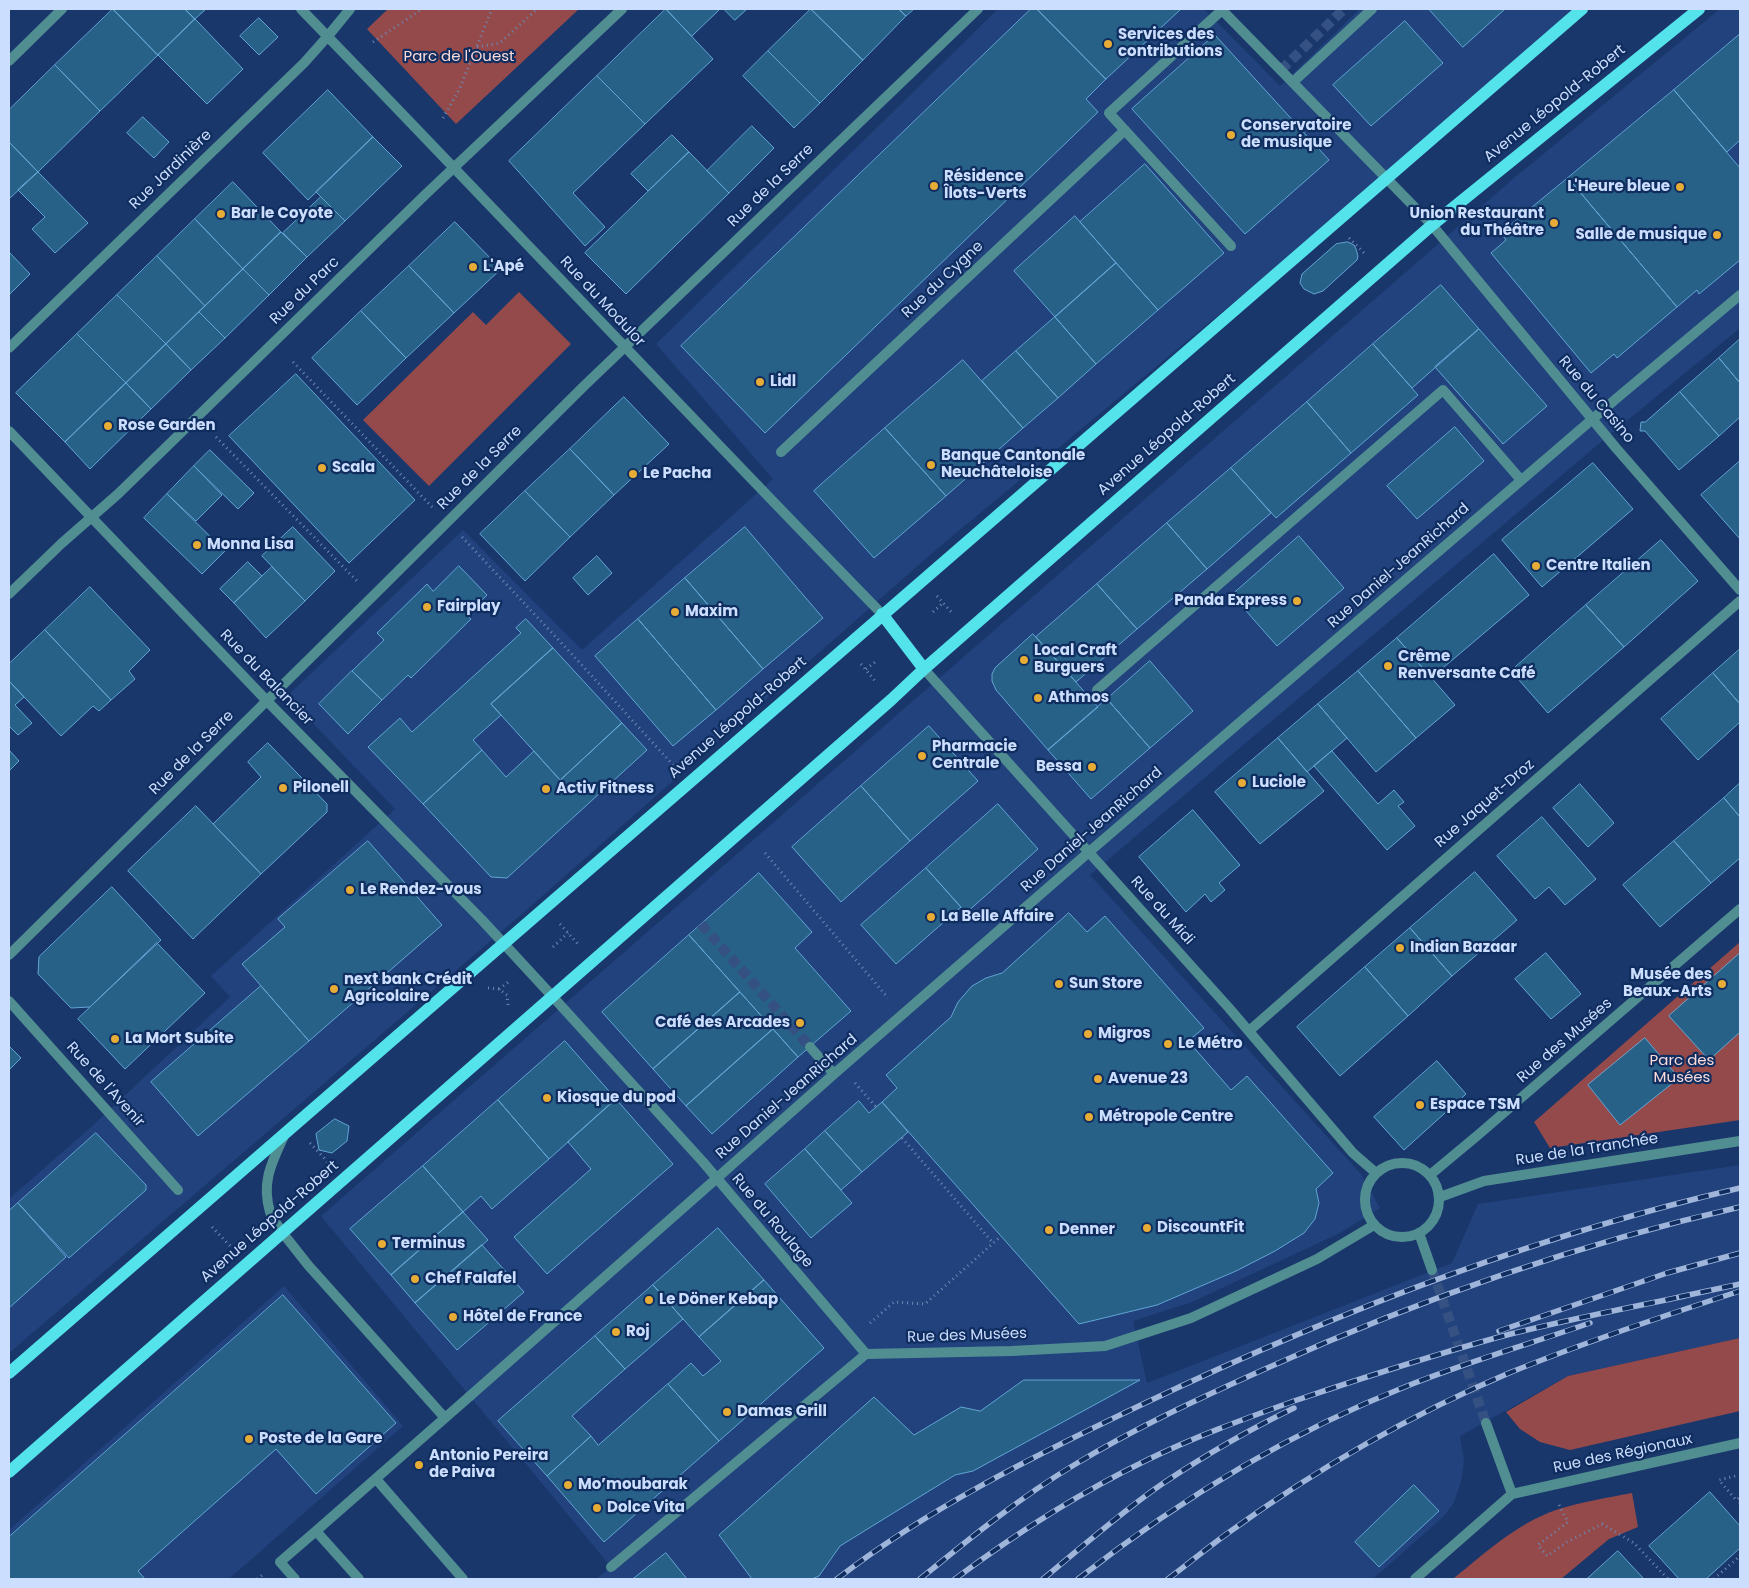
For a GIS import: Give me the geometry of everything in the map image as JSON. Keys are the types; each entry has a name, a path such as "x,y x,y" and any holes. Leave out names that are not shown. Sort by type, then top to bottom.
{"main road":[{"name":"Avenue Léopold-Robert","path":"9,1373 1385,176 1582,9"},
{"name":"Avenue Léopold-Robert","path":"9,1472 1432,226 1699,9"},
{"path":"882,614 924,669"}],"street":[{"path":"9,61 62,9"},
{"name":"Rue du Modulor","path":"301,9 624,348 882,614"},
{"name":"Rue Jardinière","path":"9,348 296,70 350,9"},
{"name":"Rue du Parc","path":"9,594 118,494 454,168 622,9"},
{"name":"Rue de la Serre","path":"9,956 624,348 978,9"},
{"path":"1293,82 1372,9"},
{"path":"1231,246 1109,113 1221,10 1432,226"},
{"name":"Rue du Cygne","path":"781,452 1125,130"},
{"name":"Rue du Casino","path":"1432,226 1592,419 1740,590"},
{"name":"Rue Daniel-JeanRichard","path":"295,1579 280,1562 316,1530 1089,852 1592,419 1740,295"},
{"path":"1097,690 1443,390 1521,480"},
{"name":"Rue du Balancier","path":"9,432 503,944"},
{"name":"Rue Jaquet-Droz","path":"1249,1031 1740,601"},
{"name":"Rue du Midi","path":"924,669 1249,1031 1353,1153 1376,1173"},
{"name":"Rue des Musées","path":"1430,1174 1478,1136 1740,909"},
{"path":"503,944 553,997"},
{"name":"Rue du Roulage","path":"553,997 717,1178 866,1354"},
{"name":"Rue de l'Avenir","path":"9,1001 178,1190"},
{"path":"810,1047 838,1071"},
{"path":"286,1133 270,1166 267,1189 270,1212 282,1232 308,1265 445,1418"},
{"name":"Rue de la Tranchée","path":"1440,1196 1484,1181 1740,1142"},
{"path":"1410,1163 1421,1167 1430,1174 1437,1185 1440,1196 1439,1208 1435,1218 1428,1227 1408,1237 1395,1237 1384,1233 1374,1225 1368,1215 1365,1198 1369,1182 1376,1173 1386,1166 1410,1163"},
{"name":"Rue des Musées","path":"866,1354 1012,1351 1105,1346 1190,1318 1317,1259 1374,1225"},
{"path":"1419,1233 1432,1270"},
{"path":"611,1567 866,1354"},
{"path":"1415,1579 1512,1494 1486,1423"},
{"name":"Rue des Régionaux","path":"1512,1494 1740,1443"},
{"path":"376,1479 463,1579"},
{"path":"316,1530 359,1579"}],"path":[{"path":"373,42 422,9"},
{"path":"443,118 459,90 492,9"},
{"path":"477,47 500,43 537,9"},
{"path":"1345,233 1368,258"},
{"path":"293,362 569,651 689,782"},
{"path":"216,437 372,597"},
{"path":"934,593 955,617"},
{"path":"933,612 943,604"},
{"path":"857,658 878,685"},
{"path":"866,670 878,660"},
{"path":"765,853 903,1016"},
{"path":"556,920 579,945"},
{"path":"553,947 568,933"},
{"path":"499,989 512,979"},
{"path":"481,987 499,989 507,995 508,1006"},
{"path":"838,1071 876,1107"},
{"path":"902,1138 993,1243"},
{"path":"306,1139 329,1164"},
{"path":"210,1225 232,1248"},
{"path":"852,1338 894,1302 924,1304 1000,1237"},
{"path":"1740,1475 1719,1480 1736,1500 1740,1497"},
{"path":"1558,1504 1568,1522 1538,1545 1547,1556 1567,1542 1602,1524 1634,1543 1668,1579"},
{"path":"1714,1579 1740,1556"}],"shaded area":[{"path":"998,9 1204,9 1280,86 1360,9 1587,9 938,548 515,920 9,1353 9,1199 90,1128 230,997 211,976 395,809 287,696 463,530 582,650 773,479 656,344"},
{"path":"1720,9 1740,9 1740,328 1595,447 1090,875 1361,1174 1380,1208 1340,1233 1192,1302 1133,1321 1147,1383 1452,1263 1478,1204 1740,1165 1740,1338 1568,1376 1460,1436 1464,1461 1461,1482 1453,1504 1443,1517 1373,1579 596,1579 611,1567 321,1216 1514,178"},
{"name":"Poste de la Gare","path":"284,1286 403,1426 229,1579 9,1579 9,1530"}],"green space":[{"name":"Parc de l'Ouest","path":"388,9 579,9 456,124 367,29"},
{"path":"519,292 571,344 429,486 363,420 473,312 486,325"},
{"name":"Parc des Musées","path":"1740,942 1740,1120 1550,1148 1534,1122"},
{"path":"1740,1338 1740,1411 1570,1450 1540,1442 1520,1429 1506,1412 1568,1376"},
{"path":"1632,1493 1638,1527 1609,1539 1561,1579 1453,1579 1501,1540 1541,1516 1593,1500"}],"building":[{"path":"113,9 158,55 100,111 55,65"},
{"path":"113,9 185,9 195,19 158,55"},
{"path":"185,9 206,9 195,19"},
{"path":"666,9 713,59 645,124 597,76"},
{"path":"666,9 720,9 692,36"},
{"path":"724,9 747,9 735,20"},
{"path":"811,9 863,60 820,103 768,51"},
{"path":"811,9 899,9 906,16 863,60"},
{"path":"899,9 914,9 906,16"},
{"name":"Résidence Îlots-Verts","path":"1031,9 1037,9 1106,79 1086,99 1098,112 765,433 681,346"},
{"name":"Services des contributions","path":"1037,9 1181,9 1106,79"},
{"path":"1429,9 1503,9 1504,10 1463,47"},
{"path":"259,18 278,37 259,55 240,36"},
{"path":"195,19 243,69 207,104 158,55"},
{"path":"1405,21 1443,63 1371,126 1333,85"},
{"path":"1740,34 1740,140 1727,152 1674,90"},
{"name":"Conservatoire de musique","path":"1215,35 1329,160 1245,234 1132,109"},
{"path":"768,51 820,103 794,128 743,76"},
{"path":"55,65 100,111 38,172 9,142 9,110"},
{"path":"597,76 645,124 573,193 605,227 585,246 509,161"},
{"path":"328,90 373,137 308,200 263,153"},
{"path":"1674,90 1740,168 1740,260 1699,294 1697,290 1677,307 1568,178"},
{"path":"143,117 169,142 154,158 127,133"},
{"path":"752,126 774,148 729,193 707,171"},
{"path":"672,135 689,152 648,191 631,174"},
{"path":"373,137 402,166 345,221 316,192"},
{"path":"9,142 38,172 9,199"},
{"path":"689,152 729,193 626,294 585,253"},
{"path":"1145,164 1224,253 1158,310 1080,222"},
{"path":"38,172 88,223 55,253 32,229 45,217 18,190"},
{"path":"1568,178 1677,307 1617,358 1614,354 1591,373 1491,253 1506,240 1501,233"},
{"path":"233,182 281,232 243,269 195,219"},
{"path":"321,197 345,221 307,257 283,233"},
{"path":"1075,216 1116,263 1055,317 1014,271"},
{"path":"195,219 243,269 205,306 157,256"},
{"path":"455,222 501,269 454,313 409,266"},
{"path":"281,232 307,257 269,295 243,269"},
{"path":"1348,242 1354,245 1356,249 1357,260 1323,291 1314,294 1304,289 1300,283 1302,274 1336,244"},
{"path":"9,252 30,274 9,295"},
{"path":"157,256 205,306 166,344 117,295"},
{"path":"1116,263 1158,310 1096,364 1055,317"},
{"path":"409,266 454,313 406,358 361,311"},
{"path":"243,269 269,295 225,338 199,312"},
{"path":"1441,285 1479,329 1412,388 1373,344"},
{"path":"117,295 166,344 126,383 77,334"},
{"path":"361,311 406,358 357,405 312,358"},
{"path":"199,312 225,338 191,370 166,344"},
{"path":"1055,317 1096,364 1058,398 1016,351"},
{"path":"1479,329 1547,406 1503,444 1435,367"},
{"path":"77,334 126,383 65,442 16,393"},
{"path":"1740,339 1740,383 1719,358"},
{"path":"166,344 191,370 151,409 126,383"},
{"path":"1373,344 1418,395 1351,453 1307,402"},
{"path":"1016,351 1058,398 1023,428 982,381"},
{"path":"1719,358 1740,383 1740,417 1719,436 1680,392"},
{"path":"963,360 1023,428 946,496 885,428"},
{"name":"Scala","path":"296,374 415,500 349,563 229,436"},
{"name":"Rose Garden","path":"126,383 151,409 90,469 65,442"},
{"path":"1680,392 1719,436 1679,470 1645,431 1640,431 1641,422 1645,422"},
{"path":"624,397 669,444 614,495 570,449"},
{"path":"1307,402 1351,453 1276,518 1231,468"},
{"path":"1455,427 1484,461 1417,519 1387,486"},
{"path":"885,428 946,496 874,558 814,491"},
{"path":"570,449 614,495 570,537 525,491"},
{"path":"210,450 254,493 238,509 194,466"},
{"path":"1740,461 1740,539 1701,495"},
{"path":"1593,463 1633,509 1542,587 1502,540"},
{"path":"194,466 222,495 196,521 167,494"},
{"path":"1231,468 1271,513 1207,569 1167,523"},
{"path":"525,491 570,537 525,581 480,534"},
{"path":"167,494 225,551 202,574 144,518"},
{"path":"1167,523 1207,569 1137,629 1097,584"},
{"path":"293,527 335,571 305,601 262,556"},
{"path":"745,527 823,618 763,669 685,578"},
{"path":"1299,536 1344,588 1277,646 1232,595"},
{"path":"1661,540 1698,581 1624,647 1586,605"},
{"path":"1494,554 1529,595 1431,678 1397,638"},
{"path":"597,556 612,573 588,595 573,578"},
{"path":"248,562 262,576 234,603 220,589"},
{"path":"459,566 487,595 467,615 471,619 411,678 408,675 382,700 352,671 384,640 377,633 427,584 433,591"},
{"path":"272,567 305,601 266,638 234,603"},
{"path":"685,578 763,669 716,710 638,619"},
{"path":"1097,584 1137,629 1076,682 1036,637"},
{"path":"90,587 150,650 129,671 135,679 111,700 45,630"},
{"path":"1586,605 1624,647 1548,713 1511,671"},
{"path":"526,619 553,648 491,704 501,715 473,740 482,750 423,804 368,747 400,718 412,732 521,633 516,628"},
{"path":"638,619 716,710 673,746 595,656"},
{"path":"45,630 111,700 99,711 93,706 61,736 9,681 9,664"},
{"path":"1033,634 1098,707 1048,750 996,690 992,681 992,674 995,668"},
{"path":"1397,638 1455,705 1416,738 1358,671"},
{"path":"553,648 622,723 560,780 491,704"},
{"path":"1740,649 1740,704 1713,673"},
{"path":"1150,661 1193,711 1150,748 1107,699"},
{"path":"352,671 382,700 348,734 319,704"},
{"path":"1358,671 1416,738 1376,772 1318,704"},
{"path":"1713,673 1740,704 1740,722 1698,760 1661,719"},
{"path":"9,681 24,697 15,705 32,723 18,735 9,726"},
{"path":"1107,699 1150,748 1091,799 1048,750"},
{"path":"1318,704 1347,738 1307,772 1278,738"},
{"path":"622,723 647,750 507,878 491,877 423,804 482,750 506,777 534,751 560,780"},
{"path":"929,726 978,781 910,841 861,786"},
{"path":"1278,738 1324,791 1260,844 1215,792"},
{"path":"268,743 327,804 327,812 261,874 213,824 261,777 248,762"},
{"path":"9,750 19,761 9,771"},
{"path":"1332,751 1378,804 1394,790 1404,802 1398,806 1415,826 1387,850 1314,766"},
{"path":"1740,783 1740,817 1724,798"},
{"path":"1580,784 1614,823 1588,847 1553,808"},
{"path":"861,786 910,841 841,902 792,847"},
{"path":"1724,798 1740,817 1740,858 1711,883 1674,841"},
{"path":"998,804 1038,849 966,913 926,868"},
{"path":"196,806 261,874 193,939 128,871"},
{"path":"1193,810 1240,865 1219,883 1225,890 1211,902 1205,894 1186,912 1139,857"},
{"path":"1542,817 1596,879 1565,905 1549,887 1535,899 1497,856"},
{"path":"368,841 442,925 309,1041 242,964 285,927 278,919"},
{"path":"1674,841 1711,883 1660,927 1623,885"},
{"path":"926,868 961,907 896,964 861,925"},
{"path":"1475,872 1517,920 1452,976 1410,928"},
{"path":"759,873 812,932 795,948 851,1011 798,1057 689,935"},
{"path":"112,887 161,940 90,1007 71,1008 38,974 39,957"},
{"name":"Métropole Centre","path":"1069,913 1087,932 1105,916 1204,1028 1188,1041 1231,1090 1247,1076 1333,1173 1316,1189 1319,1203 1315,1219 1304,1233 1275,1251 1236,1271 1157,1305 1079,1324 882,1102 897,1088 886,1075 951,1017 958,1002 972,986 986,978 1002,973"},
{"path":"1410,928 1452,976 1408,1016 1365,967"},
{"path":"689,935 740,992 653,1069 602,1012"},
{"path":"157,943 205,993 125,1069 78,1019"},
{"path":"1546,953 1581,994 1551,1019 1515,979"},
{"name":"Musée des Beaux-Arts","path":"1740,953 1740,1032 1709,1060 1669,1016"},
{"path":"1365,967 1408,1016 1340,1076 1297,1027"},
{"path":"261,986 309,1041 198,1136 151,1082"},
{"path":"740,992 773,1029 686,1106 653,1069"},
{"path":"773,1029 798,1057 712,1134 686,1106"},
{"path":"1645,1038 1679,1078 1620,1125 1588,1085"},
{"path":"565,1041 616,1099 549,1159 498,1100"},
{"path":"9,1046 21,1058 9,1070"},
{"name":"Espace TSM","path":"1437,1061 1466,1094 1404,1150 1374,1117"},
{"path":"616,1099 673,1164 547,1274 514,1237 591,1169 568,1142"},
{"path":"498,1100 549,1159 492,1209 481,1196 463,1212 423,1166"},
{"path":"859,1101 869,1113 882,1102 908,1132 862,1172 825,1131"},
{"path":"335,1119 349,1126 347,1141 332,1153 319,1150 316,1134"},
{"path":"825,1131 862,1172 841,1190 805,1149"},
{"path":"96,1133 146,1185 146,1190 69,1258 18,1203"},
{"path":"805,1149 852,1203 811,1238 765,1184"},
{"path":"423,1166 463,1212 391,1275 350,1229"},
{"path":"18,1203 66,1257 9,1308 9,1211"},
{"path":"463,1212 488,1240 415,1303 391,1275"},
{"path":"718,1228 764,1280 699,1337 653,1285"},
{"path":"482,1245 524,1292 457,1350 415,1303"},
{"path":"764,1280 824,1348 719,1441 668,1384 691,1363 703,1376 721,1361 699,1337"},
{"path":"653,1285 683,1319 625,1369 595,1336"},
{"name":"Poste de la Gare","path":"283,1295 396,1423 316,1494 276,1449 138,1571 145,1579 9,1579 9,1537"},
{"path":"595,1336 625,1369 572,1416 591,1436 547,1476 498,1421"},
{"path":"1024,1380 1140,1380 973,1471 955,1475 840,1546 819,1576 812,1579 752,1579 719,1535 874,1397 914,1435 961,1407 980,1411"},
{"path":"668,1384 719,1441 604,1542 547,1476 591,1436 598,1445"},
{"path":"1414,1485 1439,1511 1379,1567 1355,1542"},
{"path":"1710,1492 1740,1526 1740,1548 1706,1579 1679,1579 1649,1546"},
{"path":"1618,1551 1644,1579 1587,1579"},
{"path":"666,1553 687,1579 633,1579"}],"tunnel":[{"path":"1281,70 1344,9"},
{"path":"701,924 810,1047"},
{"path":"1432,1270 1486,1423"}],"railway":[{"path":"837,1579 872,1553 946,1505 1024,1463 1143,1404 1288,1339 1361,1308 1510,1253 1663,1207 1740,1188"},
{"path":"920,1579 1014,1505 1054,1478 1097,1451 1192,1402 1381,1320 1499,1276 1619,1238 1740,1207"},
{"path":"1499,1331 1667,1273 1740,1253"},
{"path":"1679,1297 1740,1284"},
{"path":"1168,1579 1228,1533 1295,1487 1400,1425 1509,1373 1653,1320 1740,1291"},
{"path":"955,1579 1024,1530 1072,1500 1165,1452 1219,1429 1320,1392 1473,1344 1592,1315 1685,1296"},
{"path":"1078,1579 1155,1522 1195,1496 1236,1470 1320,1425 1430,1377 1590,1323"},
{"path":"1043,1579 1116,1518 1162,1484 1226,1444 1294,1408"}],"place":[{"name":"Services des contributions","path":"1108,44"},
{"name":"Conservatoire de musique","path":"1231,135"},
{"name":"Résidence Îlots-Verts","path":"934,186"},
{"name":"L'Heure bleue","path":"1680,187"},
{"name":"Bar le Coyote","path":"221,214"},
{"name":"Union Restaurant du Théâtre","path":"1554,223"},
{"name":"Salle de musique","path":"1717,235"},
{"name":"L'Apé","path":"473,267"},
{"name":"Lidl","path":"760,382"},
{"name":"Rose Garden","path":"108,426"},
{"name":"Banque Cantonale Neuchâteloise","path":"931,465"},
{"name":"Scala","path":"322,468"},
{"name":"Le Pacha","path":"633,474"},
{"name":"Monna Lisa","path":"197,545"},
{"name":"Centre Italien","path":"1536,566"},
{"name":"Panda Express","path":"1297,601"},
{"name":"Fairplay","path":"427,607"},
{"name":"Maxim","path":"675,612"},
{"name":"Local Craft Burguers","path":"1024,660"},
{"name":"Crême Renversante Café","path":"1388,666"},
{"name":"Athmos","path":"1038,698"},
{"name":"Pharmacie Centrale","path":"922,756"},
{"name":"Bessa","path":"1092,767"},
{"name":"Luciole","path":"1242,783"},
{"name":"Pilonell","path":"283,788"},
{"name":"Activ Fitness","path":"546,789"},
{"name":"Le Rendez-vous","path":"350,890"},
{"name":"La Belle Affaire","path":"931,917"},
{"name":"Indian Bazaar","path":"1400,948"},
{"name":"Sun Store","path":"1059,984"},
{"name":"Musée des Beaux-Arts","path":"1722,984"},
{"name":"next bank Crédit Agricolaire","path":"334,989"},
{"name":"Café des Arcades","path":"800,1023"},
{"name":"Migros","path":"1088,1034"},
{"name":"La Mort Subite","path":"115,1039"},
{"name":"Le Métro","path":"1168,1044"},
{"name":"Avenue 23","path":"1098,1079"},
{"name":"Kiosque du pod","path":"547,1098"},
{"name":"Espace TSM","path":"1420,1105"},
{"name":"Métropole Centre","path":"1089,1117"},
{"name":"DiscountFit","path":"1147,1228"},
{"name":"Denner","path":"1049,1230"},
{"name":"Terminus","path":"382,1244"},
{"name":"Chef Falafel","path":"415,1279"},
{"name":"Le Döner Kebap","path":"649,1300"},
{"name":"Hôtel de France","path":"453,1317"},
{"name":"Roj","path":"616,1332"},
{"name":"Damas Grill","path":"727,1412"},
{"name":"Poste de la Gare","path":"249,1439"},
{"name":"Antonio Pereira de Paiva","path":"419,1465"},
{"name":"Mo’moubarak","path":"568,1485"},
{"name":"Dolce Vita","path":"597,1508"}]}
